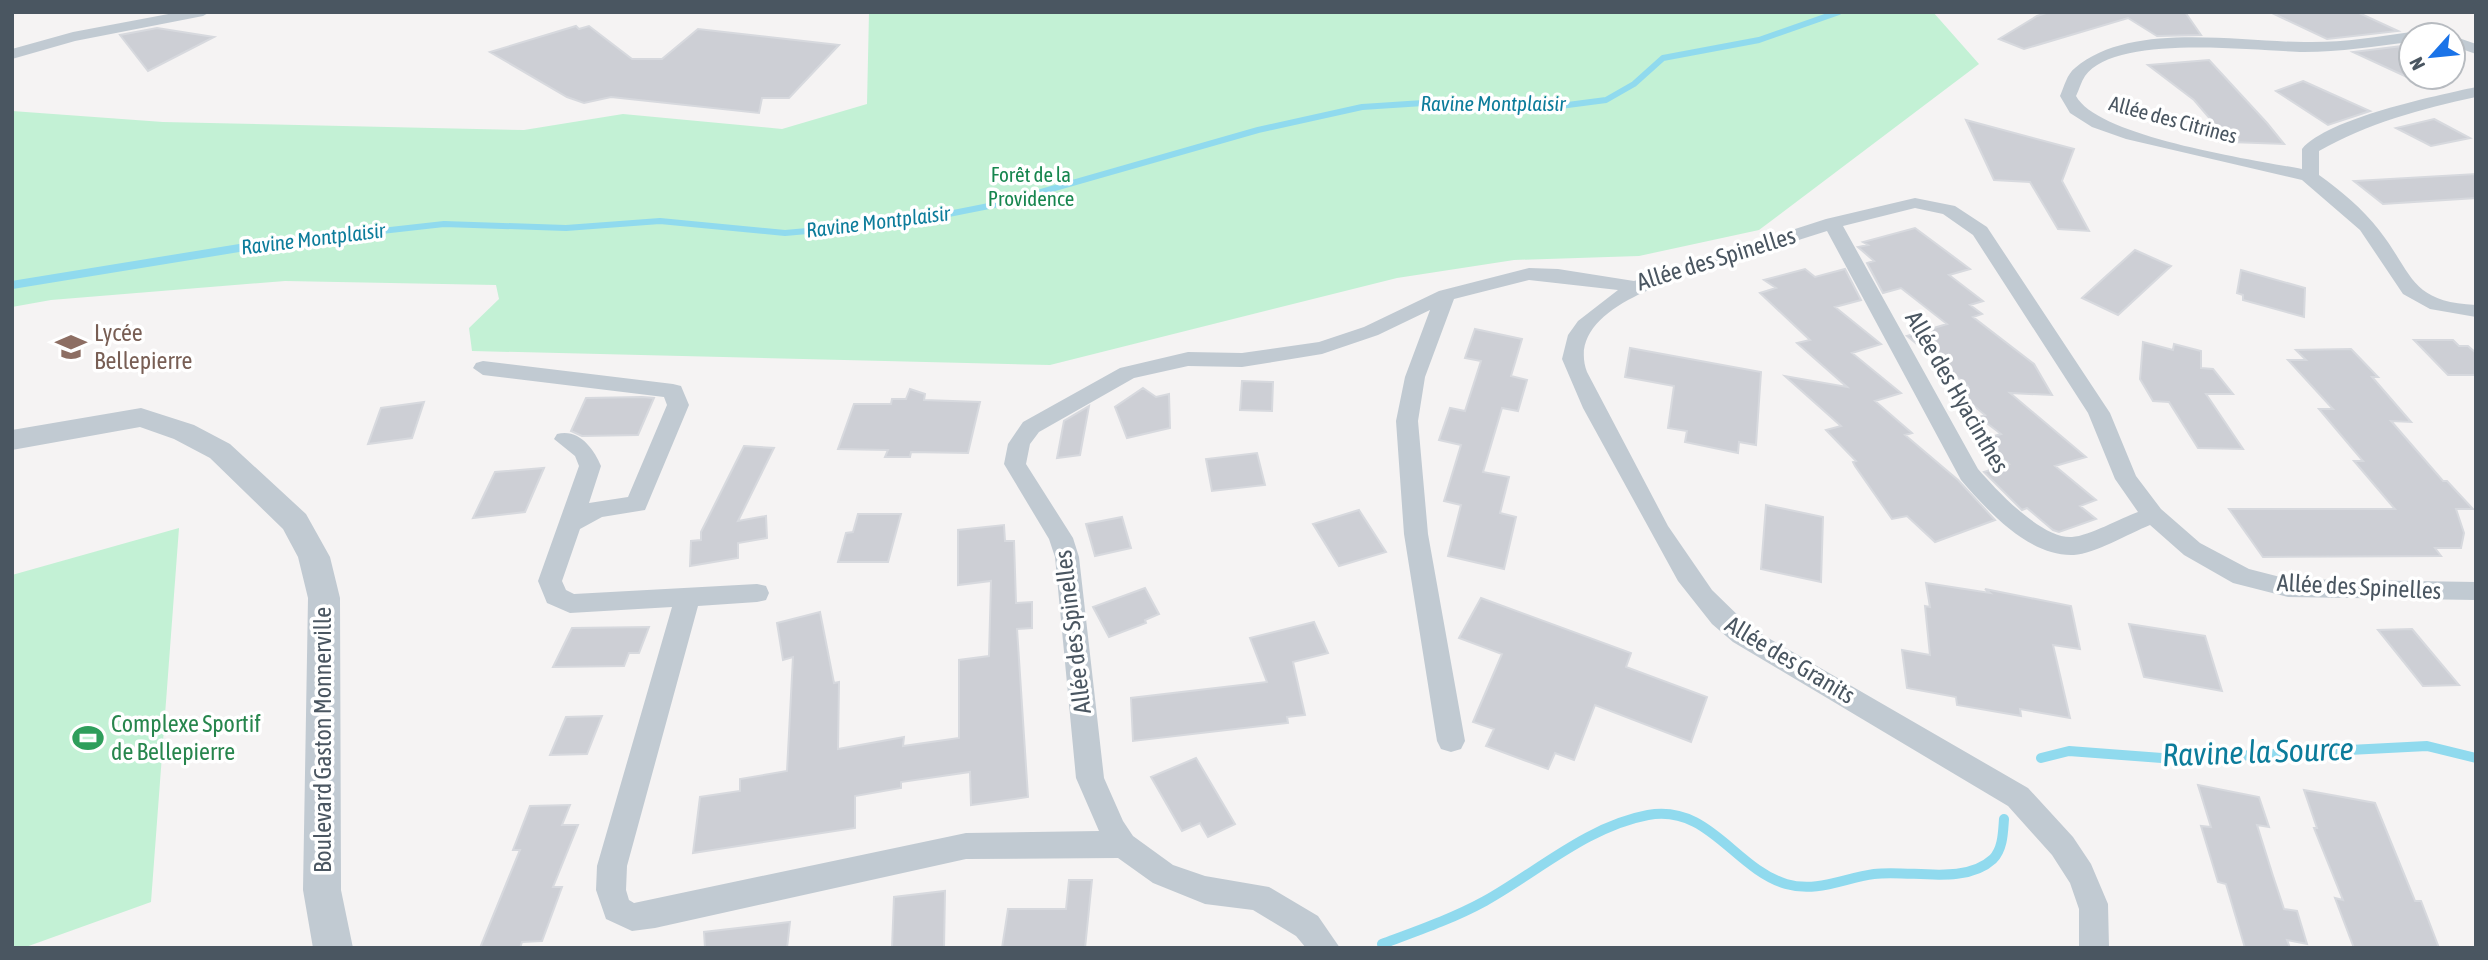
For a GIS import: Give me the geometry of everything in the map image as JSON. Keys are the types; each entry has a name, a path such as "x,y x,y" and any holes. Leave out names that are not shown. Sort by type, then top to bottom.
{"street":[{"path":"12,54 85,34 203,12"},
{"name":"Allée des Citrines","path":"2397,39 2331,46 2203,41 2137,48 2092,62 2069,86 2069,107 2093,122 2117,132 2310,176 2348,208 2375,236 2404,285 2436,304 2476,311"},
{"path":"2310,176 2311,149 2335,134 2423,105 2476,92"},
{"name":"Allée des Spinelles","path":"1325,948 1307,926 1258,897 1205,890 1163,874 1123,845 1112,829 1090,778 1068,557 1061,538 1015,464 1019,441 1031,427 1127,373 1188,359 1242,360 1322,348 1371,331 1446,295 1529,274 1558,275 1635,287 1832,223 1915,203 1949,209 1980,231 2099,413 2126,479 2153,515 2192,549 2242,577 2288,588 2476,591"},
{"name":"Allée des Hyacinthes","path":"1832,223 1958,456 1985,492 2032,532 2063,547 2075,546 2153,515"},
{"name":"Allée des Granits","path":"1635,287 1578,331 1572,344 1572,359 1577,376 1667,545 1698,594 1717,616 1742,635 2018,797 2048,828 2075,865 2093,905 2094,948"},
{"path":"1446,295 1415,377 1407,421 1416,534 1451,741"},
{"path":"483,368 673,391 678,405 637,504 597,509 571,523"},
{"name":"Boulevard Gaston Monnerville","path":"12,440 141,417 182,431 220,451 295,522 314,557 324,598 321,868 322,890 333,948"},
{"path":"565,439 584,452 590,466 550,581 556,596 570,604 757,593"},
{"path":"687,599 612,866 611,890 617,909 632,917 655,914 966,846 1051,843 1123,845"}],"green space":[{"name":"Forêt de la Providence","path":"869,12 1933,12 1979,64 1759,230 1639,256 1514,260 1397,278 1050,365 472,351 469,328 499,299 496,285 285,281 51,300 12,307 12,111 163,122 524,130 623,114 782,129 867,104"},
{"name":"Complexe Sportif de Bellepierre","path":"179,528 151,902 23,948 12,948 12,575"}],"building":[{"path":"2049,12 2185,12 2201,35 2157,36 2128,18 2024,49 1999,39 2037,16"},
{"path":"2270,12 2357,12 2397,31 2397,31 2327,39"},
{"path":"576,26 579,29 589,26 632,59 662,59 698,29 839,45 789,98 762,98 759,113 611,97 584,103 567,97 490,52"},
{"path":"157,28 214,37 148,71 120,35"},
{"path":"2397,47 2397,72 2353,52"},
{"path":"2209,60 2284,144 2230,142 2194,100 2148,65"},
{"path":"2303,81 2370,111 2328,125 2276,91"},
{"path":"2434,119 2470,138 2431,146 2396,128"},
{"path":"1966,120 2074,149 2062,181 2089,231 2058,229 2030,182 1994,180"},
{"path":"2476,174 2476,198 2383,204 2354,181"},
{"path":"1915,228 1970,269 1949,275 1983,301 1970,305 1982,314 1973,317 2034,364 2052,395 2010,393 2086,457 2055,466 2096,500 2080,506 2096,519 2059,532 2053,530 2027,508 2022,510 1984,472 2009,464 1981,440 2001,434 1979,417 1985,415 1955,390 1968,386 1907,336 1947,324 1901,288 1883,293 1867,263 1874,261 1858,247 1868,245 1863,242"},
{"path":"2135,250 2171,266 2118,315 2082,298"},
{"path":"1805,269 1815,277 1845,269 1861,300 1835,307 1881,344 1852,353 1901,393 1875,401 1912,433 1905,435 1958,480 1995,520 1935,542 1907,516 1892,519 1855,466 1853,462 1856,461 1826,430 1841,426 1785,376 1847,387 1797,343 1810,340 1760,293 1776,288 1764,280"},
{"path":"2241,270 2305,288 2304,317 2243,300 2243,295 2237,293"},
{"path":"1475,329 1522,339 1511,376 1527,380 1518,411 1502,408 1483,472 1509,477 1500,513 1516,517 1504,569 1448,556 1461,505 1444,501 1461,445 1439,440 1450,408 1465,411 1481,361 1465,358"},
{"path":"2414,340 2453,340 2459,346 2468,346 2476,353 2476,375 2448,375"},
{"path":"2143,342 2173,350 2174,344 2201,351 2201,368 2213,369 2233,394 2206,394 2243,449 2198,448 2169,402 2153,401 2140,379"},
{"path":"1630,348 1761,372 1756,445 1739,442 1738,453 1685,442 1687,431 1668,428 1674,386 1625,377"},
{"path":"2351,349 2378,377 2372,377 2411,422 2391,421 2443,481 2447,481 2473,509 2456,509 2464,533 2461,548 2435,548 2441,556 2263,557 2229,509 2395,509 2354,461 2363,461 2319,409 2333,409 2288,360 2306,360 2296,350"},
{"path":"1242,381 1273,382 1272,411 1240,410"},
{"path":"1143,388 1156,397 1169,394 1170,428 1127,438 1115,407"},
{"path":"910,389 925,394 924,400 980,402 968,453 911,452 910,457 885,457 888,450 838,449 854,404 891,404 892,399 906,399"},
{"path":"586,398 654,398 638,435 582,436 571,431"},
{"path":"424,402 412,438 368,444 381,408"},
{"path":"1089,406 1080,455 1057,458 1064,421"},
{"path":"744,446 774,448 738,521 766,516 767,538 738,543 738,558 690,566 691,541 701,540 701,532"},
{"path":"1257,453 1265,485 1212,491 1206,459"},
{"path":"544,468 525,512 473,518 495,472"},
{"path":"1766,505 1823,517 1821,582 1761,569"},
{"path":"1359,510 1386,552 1339,566 1313,524"},
{"path":"858,514 901,514 888,562 838,562 846,533 853,532"},
{"path":"1122,517 1131,548 1095,556 1086,524"},
{"path":"1004,525 1005,541 1014,541 1016,603 1032,602 1032,628 1017,629 1028,797 971,805 970,772 901,782 901,788 855,796 855,828 693,853 700,797 740,791 740,779 787,771 793,657 783,660 777,623 820,612 834,683 839,682 838,749 904,737 903,746 959,738 959,660 989,656 991,581 958,585 958,530"},
{"path":"1926,583 1990,593 1985,589 2071,606 2080,649 2053,645 2070,718 2020,709 2021,716 1957,705 1956,697 1907,688 1902,650 1930,655 1925,606 1930,607"},
{"path":"1145,588 1159,614 1145,620 1146,623 1109,637 1093,607"},
{"path":"1481,598 1631,653 1626,667 1707,697 1691,742 1595,705 1574,760 1555,753 1548,769 1486,746 1494,729 1473,722 1502,654 1459,638"},
{"path":"1314,622 1328,653 1293,662 1305,715 1287,717 1288,723 1133,741 1131,698 1267,682 1250,638"},
{"path":"2129,624 2205,636 2222,691 2144,677"},
{"path":"649,627 639,653 629,653 624,666 553,667 572,628"},
{"path":"2412,629 2459,685 2423,686 2378,630"},
{"path":"602,716 587,754 550,755 566,717"},
{"path":"1196,758 1235,824 1208,837 1200,823 1182,831 1151,777"},
{"path":"2198,785 2259,797 2269,827 2257,825 2273,876 2284,909 2297,911 2307,944 2287,940 2290,948 2245,948 2226,884 2218,882 2201,826 2211,827"},
{"path":"2304,790 2375,803 2415,901 2421,901 2439,948 2354,948 2335,898 2343,900 2314,828 2317,828"},
{"path":"570,805 562,825 578,825 553,887 562,887 542,941 522,942 520,948 480,948 520,850 513,850 530,806"},
{"path":"1069,880 1092,880 1085,948 1002,948 1008,909 1066,909"},
{"path":"945,891 944,948 892,948 894,897"},
{"path":"790,922 787,948 705,948 704,932"}],"waterway":[{"name":"Ravine Montplaisir","path":"265,244 444,224 566,228 660,221 785,233 908,222 999,204 1258,130 1362,107 1454,101 1560,106 1606,100 1634,84 1663,58 1759,40 1839,12"},
{"name":"Ravine Montplaisir","path":"12,285 276,242"},
{"name":"Ravine la Source","path":"2041,758 2069,751 2175,759 2427,746 2476,758"},
{"name":"Ravine la Source","path":"1382,944 1473,907 1584,839 1626,821 1648,815 1669,814 1688,819 1705,828 1768,876 1786,884 1809,887 1874,874 1936,875 1967,872 1981,867 1996,855 2002,840 2004,819"}],"place":[{"name":"Lycée Bellepierre","path":"71,347"},
{"name":"Complexe Sportif de Bellepierre","path":"88,738"}]}
